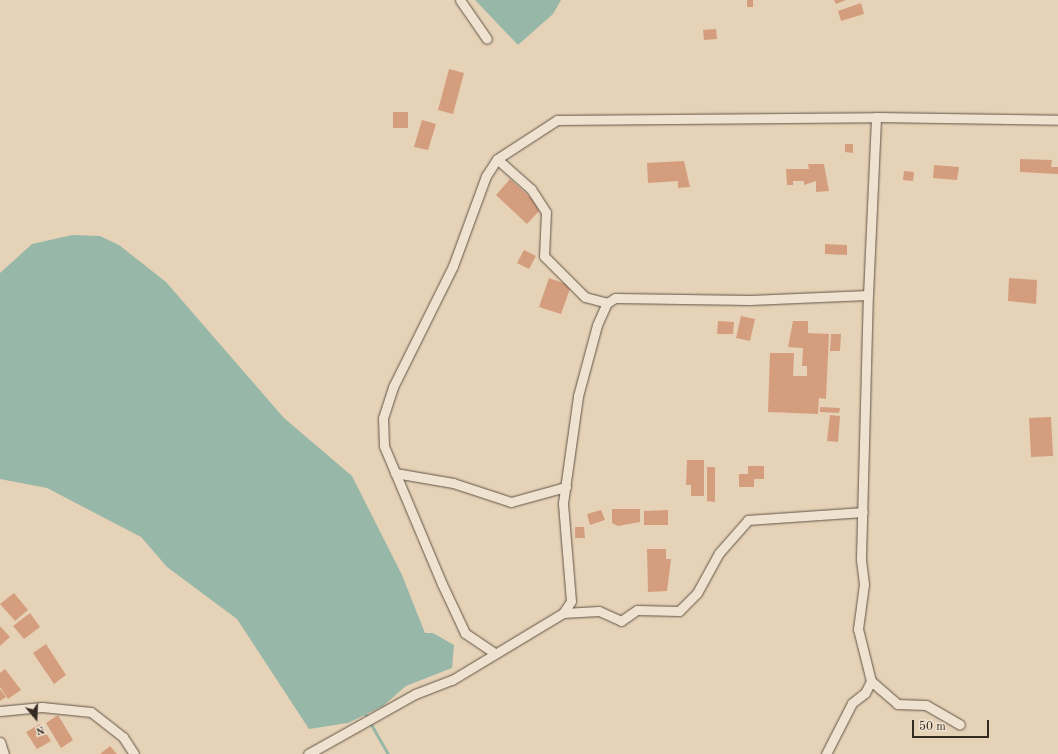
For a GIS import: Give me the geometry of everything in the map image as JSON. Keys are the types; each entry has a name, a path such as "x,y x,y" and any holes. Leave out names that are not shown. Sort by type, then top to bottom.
{"street":[{"path":"460,0 487,39"},
{"path":"493,652 465,633 384,446 383,418 393,387 453,266 486,176 496,159 557,120 876,117 1058,120"},
{"path":"876,117 868,295 863,512 864,584 858,629 871,681 897,704 926,705 960,725"},
{"path":"496,159 531,189 546,212 544,256 585,297 607,303"},
{"path":"563,613 571,601 563,503 578,396 597,325 607,303 615,298 750,300 868,295"},
{"path":"395,473 453,483 511,502 566,487"},
{"path":"308,754 375,716 452,680 493,652 563,613 600,611 621,622 637,610 679,611 697,593 719,553 748,520 863,512"},
{"path":"826,754 852,703 865,693 871,681"},
{"path":"0,711 42,706 91,712 123,737 134,754"},
{"path":"0,742 4,754"}],"shaded area":[{"path":"475,0 561,0 553,14 518,45"},
{"path":"72,235 100,236 119,245 166,282 284,418 352,476 402,575 425,633 433,633 454,645 452,668 406,686 383,706 348,723 309,729 237,619 167,567 141,537 47,488 0,479 0,273 32,244"}],"building":[{"path":"747,0 753,0 753,7 747,7"},
{"path":"834,0 846,0 836,4"},
{"path":"861,3 864,14 841,21 838,11"},
{"path":"716,29 717,39 704,40 703,30"},
{"path":"449,69 464,73 453,114 438,110"},
{"path":"393,112 408,112 408,128 393,128"},
{"path":"422,120 436,124 428,150 414,147"},
{"path":"845,144 853,144 853,153 845,152"},
{"path":"1020,159 1052,160 1051,167 1058,167 1058,174 1020,172"},
{"path":"684,161 690,187 678,188 678,181 648,183 647,163"},
{"path":"808,164 824,164 829,191 816,192 816,181 804,185 804,181 793,181 793,185 787,185 786,169 809,169"},
{"path":"934,165 959,167 957,180 933,178"},
{"path":"904,171 914,172 913,181 903,180"},
{"path":"510,179 542,208 527,224 496,195"},
{"path":"825,244 847,245 847,255 825,254"},
{"path":"524,250 536,256 529,269 517,263"},
{"path":"549,278 571,286 561,314 539,307"},
{"path":"1009,278 1037,280 1036,304 1008,301"},
{"path":"741,316 755,319 750,341 736,338"},
{"path":"718,321 734,322 733,334 717,334"},
{"path":"793,321 808,321 808,333 829,334 826,399 819,398 818,414 768,412 770,353 794,353 793,376 807,376 807,366 802,366 803,348 788,347"},
{"path":"831,334 841,334 840,351 830,351"},
{"path":"820,407 840,408 839,413 820,412"},
{"path":"830,415 840,416 838,442 827,441"},
{"path":"1051,417 1053,456 1031,457 1029,418"},
{"path":"687,460 704,460 704,496 691,496 691,485 686,485"},
{"path":"748,466 764,466 764,479 754,479 754,487 739,487 739,474 748,474"},
{"path":"707,467 715,467 715,502 707,501"},
{"path":"612,509 640,509 640,522 618,526 612,523"},
{"path":"601,510 605,520 590,525 587,514"},
{"path":"668,510 668,525 644,525 644,511"},
{"path":"575,527 584,527 585,538 575,538"},
{"path":"647,549 666,549 666,559 671,559 667,591 648,592"},
{"path":"14,593 28,610 15,621 0,604"},
{"path":"30,613 40,627 24,639 13,626"},
{"path":"0,626 10,637 0,646"},
{"path":"46,644 66,675 54,684 33,653"},
{"path":"5,669 21,690 8,699 0,687 0,673"},
{"path":"0,689 6,697 0,701"},
{"path":"58,715 73,740 61,748 46,723"},
{"path":"40,724 51,741 37,749 26,732"},
{"path":"110,746 117,754 100,754"}],"waterway":[{"path":"364,712 388,754"}]}
